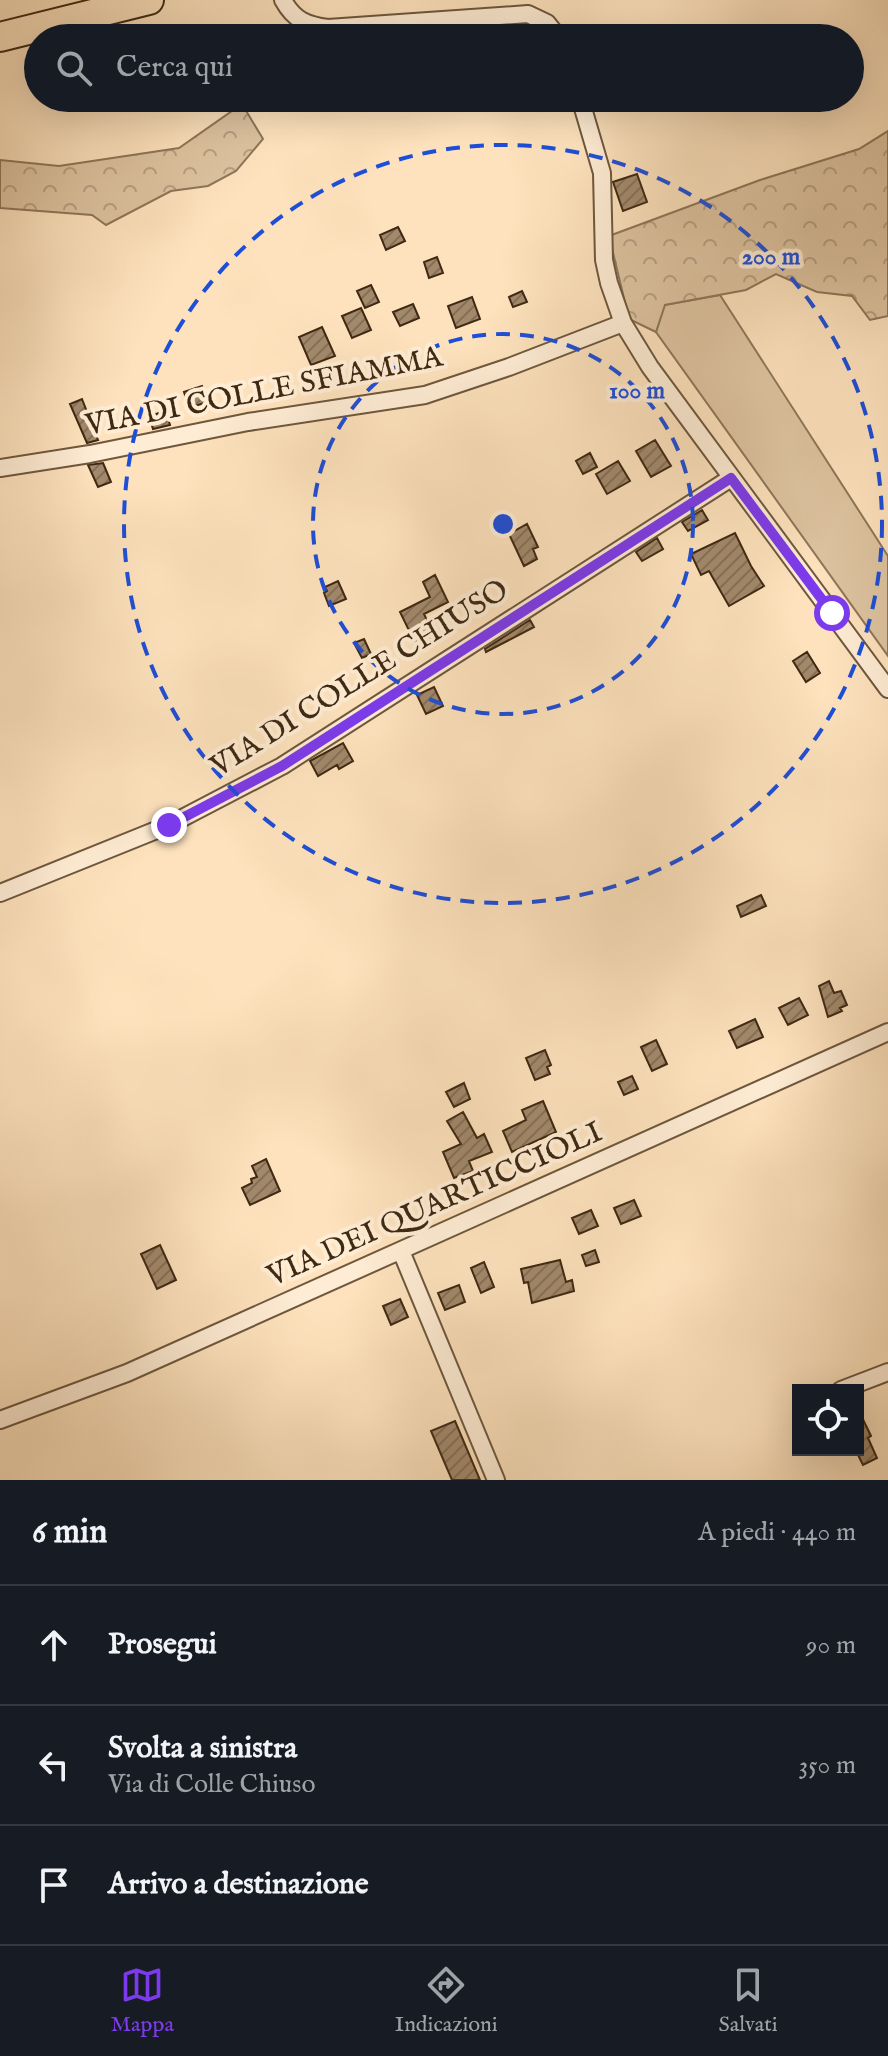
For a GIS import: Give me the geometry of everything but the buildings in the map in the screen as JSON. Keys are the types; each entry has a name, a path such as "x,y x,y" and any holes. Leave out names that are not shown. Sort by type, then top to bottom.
{"highway":[{"path":"52,24 149,0"},
{"path":"0,37 24,31"}],"street":[{"path":"283,0 290,13 300,21 312,24"},
{"path":"385,24 528,14 548,24"},
{"path":"584,112 602,173 604,260 623,323 650,367 888,689"},
{"name":"VIA DI COLLE SFIAMMA","path":"0,468 90,454 248,422 425,395 623,323"},
{"name":"VIA DI COLLE CHIUSO","path":"0,893 169,825 282,766 731,478"},
{"name":"VIA DEI QUARTICCIOLI","path":"0,1420 127,1373 888,1032"},
{"path":"401,1251 496,1480"},
{"path":"857,1384 888,1372"}],"green space":[{"path":"231,112 247,112 263,139 236,171 208,186 171,191 106,225 92,215 0,208 0,160 59,166 179,148"},
{"path":"888,131 888,316 870,320 852,296 817,292 776,274 746,290 665,305 656,332 629,319 609,236 760,180 859,149"},
{"path":"720,295 888,556 888,656 656,332 664,305"}],"route":[{"path":"169,825 282,766 731,478 832,613"}]}
